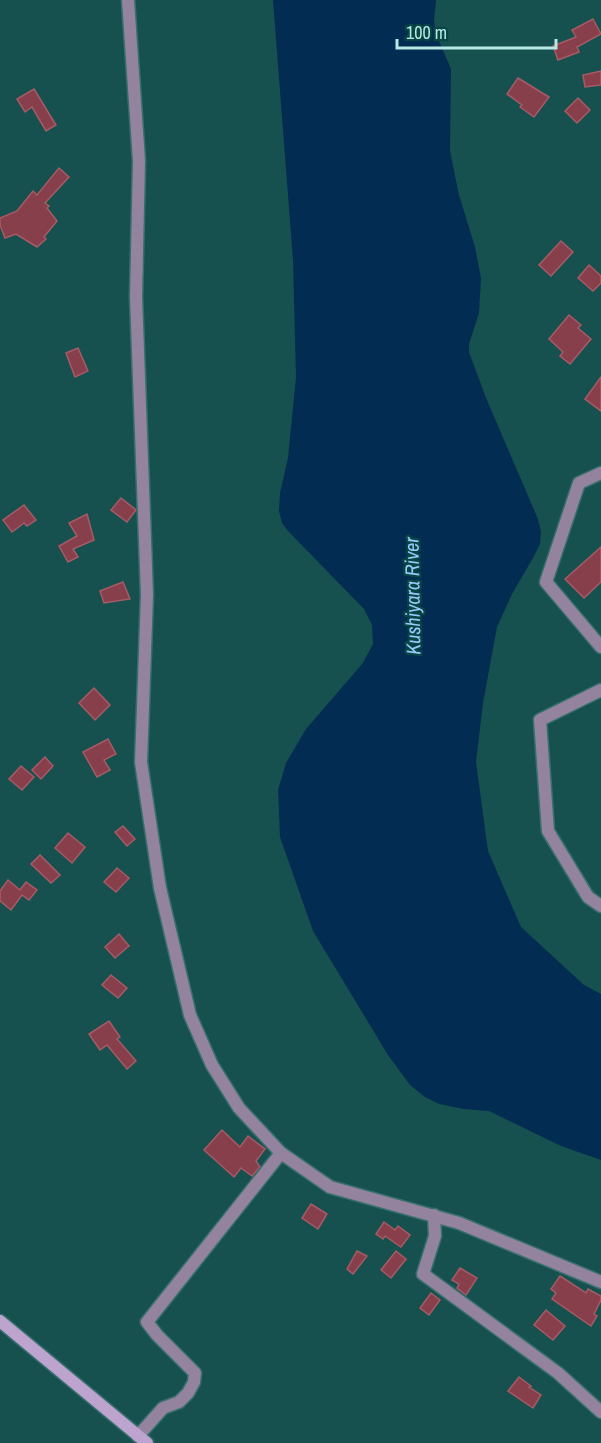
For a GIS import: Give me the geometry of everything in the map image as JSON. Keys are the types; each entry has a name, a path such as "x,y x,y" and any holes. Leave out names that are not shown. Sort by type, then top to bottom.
{"main road":[{"path":"0,1321 144,1441"}],"street":[{"path":"128,0 139,161 136,297 147,595 141,762 160,888 190,1015 212,1065 239,1108 281,1153 330,1187 459,1223 601,1282"},
{"path":"601,473 579,483 546,582 601,647"},
{"path":"601,690 540,720 548,831 588,897 601,906"},
{"path":"144,1441 163,1408 179,1402 188,1393 194,1383 195,1373 147,1322 281,1153"},
{"path":"434,1215 435,1236 423,1274 558,1373 601,1412"}],"water":[{"name":"Kushiyara River","path":"273,0 436,0 434,21 436,34 451,69 450,151 481,278 479,313 469,344 469,352 486,398 538,519 541,532 540,544 512,594 497,627 483,703 476,762 488,851 521,927 584,985 601,994 601,1160 561,1146 489,1111 439,1104 425,1097 410,1085 388,1055 313,931 280,837 278,790 286,763 306,729 363,663 373,644 372,625 364,609 288,531 282,523 279,511 280,493 288,458 296,377 293,260"}],"building":[{"path":"593,19 601,34 577,47 579,52 558,60 553,46 576,37 572,30"},
{"path":"601,71 601,85 585,87 583,75"},
{"path":"518,78 549,97 534,117 507,94"},
{"path":"34,89 56,125 46,131 32,107 25,112 17,99"},
{"path":"578,98 590,110 577,123 565,111"},
{"path":"59,168 69,177 45,203 57,221 44,237 46,239 37,247 16,234 5,238 0,218 17,211 33,191 37,195"},
{"path":"561,241 573,252 551,276 539,265"},
{"path":"589,265 601,276 601,283 593,291 578,278"},
{"path":"569,315 581,325 578,328 591,339 570,364 560,356 563,352 549,339"},
{"path":"78,348 88,371 75,377 66,353"},
{"path":"601,377 601,411 585,399"},
{"path":"121,498 136,510 127,522 111,510"},
{"path":"24,505 36,520 27,526 24,523 12,532 3,520"},
{"path":"87,514 94,540 73,549 78,557 68,562 59,546 77,536 69,523"},
{"path":"601,547 601,582 584,598 565,579"},
{"path":"123,582 130,599 104,603 100,591"},
{"path":"94,688 110,705 95,720 79,703"},
{"path":"108,739 116,754 104,760 110,770 97,777 83,752"},
{"path":"45,757 53,766 41,779 32,770"},
{"path":"21,766 34,777 22,790 9,779"},
{"path":"123,826 135,839 127,846 115,832"},
{"path":"68,833 85,847 72,863 55,848"},
{"path":"40,855 60,875 51,883 31,864"},
{"path":"117,868 129,878 116,892 104,882"},
{"path":"8,880 20,890 26,882 37,890 29,900 22,895 11,910 0,901 0,891"},
{"path":"119,934 129,946 115,958 105,947"},
{"path":"111,975 127,988 118,998 102,985"},
{"path":"109,1021 120,1037 117,1039 136,1061 127,1069 107,1045 100,1050 89,1034"},
{"path":"222,1130 240,1147 248,1136 265,1149 256,1161 260,1167 252,1176 241,1168 234,1177 204,1150"},
{"path":"311,1204 327,1214 318,1229 302,1218"},
{"path":"384,1222 395,1230 398,1226 410,1235 401,1247 385,1236 383,1239 376,1234"},
{"path":"357,1251 367,1256 353,1274 347,1269"},
{"path":"396,1251 406,1259 391,1278 381,1270"},
{"path":"460,1268 477,1278 466,1295 457,1288 459,1284 452,1280"},
{"path":"560,1276 586,1293 588,1289 601,1296 594,1314 597,1316 591,1326 552,1299 556,1293 551,1289"},
{"path":"431,1293 440,1300 429,1315 420,1308"},
{"path":"546,1310 565,1326 553,1340 534,1325"},
{"path":"519,1377 541,1395 533,1408 508,1391"}]}
